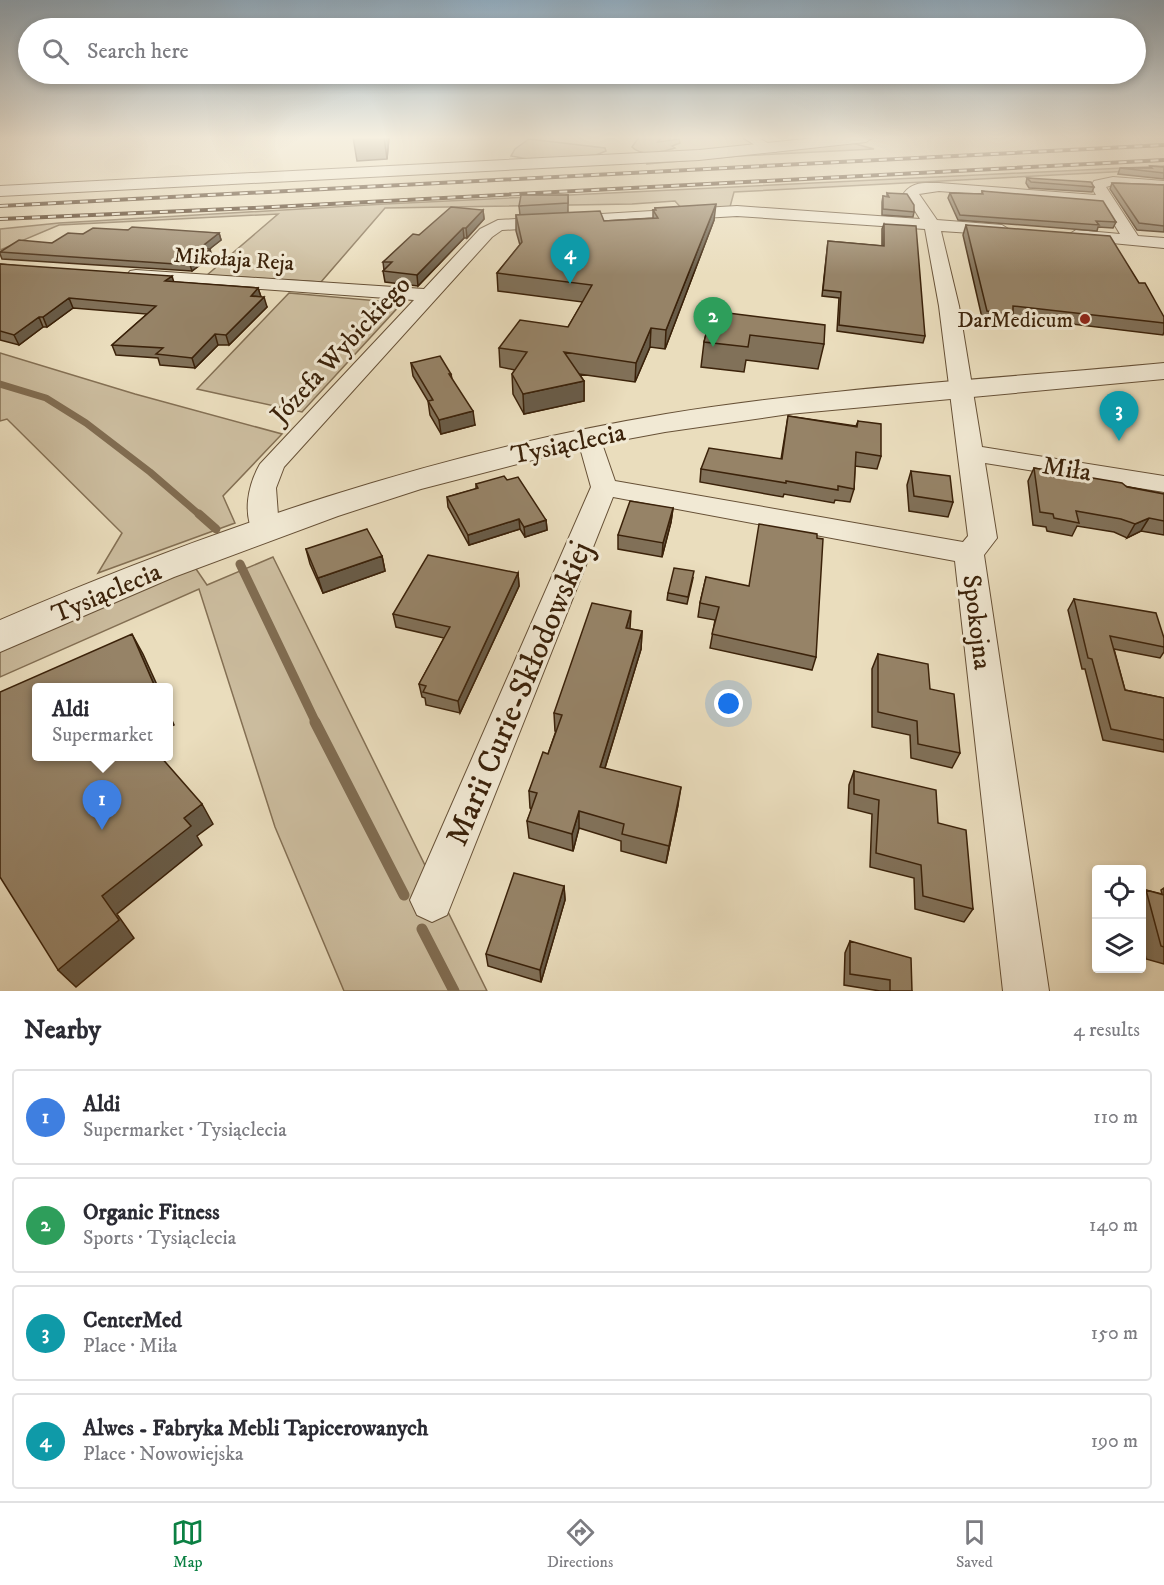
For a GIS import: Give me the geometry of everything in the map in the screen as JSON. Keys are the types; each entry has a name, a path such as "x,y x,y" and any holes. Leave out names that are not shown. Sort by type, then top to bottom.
{"street":[{"path":"0,191 153,183"},
{"path":"1101,183 1098,186 1132,240"},
{"path":"1128,183 1164,185"},
{"path":"1024,231 932,225 917,204 911,193 912,190 945,187 1106,200"},
{"name":"Józefa Wybickiego","path":"265,529 261,492 273,464 486,233 498,225 724,211 932,225"},
{"name":"Spokojna","path":"932,225 949,306 983,538 969,553 1026,991"},
{"path":"1057,234 1164,243"},
{"name":"Mikołaja Reja","path":"117,274 429,295"},
{"name":"Tysiąclecia","path":"0,637 95,595 265,529 421,479 589,437 752,410 1164,371"},
{"path":"589,437 604,487 969,553"},
{"name":"Miła","path":"970,453 1164,484"},
{"name":"Marii Curie-Skłodowskiej","path":"432,900 604,487"}],"shaded area":[{"path":"810,183 900,183 734,192 730,207 683,210 675,201 632,204 385,208 321,282 207,275 278,214 59,225 0,250 0,229 59,223"},
{"path":"289,293 402,303 302,412 197,389"},
{"path":"0,353 135,394 282,434 223,496 235,523 98,573 122,533 7,419 0,421"},
{"path":"273,557 487,991 344,991 275,827 199,589 0,677 0,648 194,566 207,585"}],"building":[{"path":"1047,183 1092,183 1094,187"},
{"path":"1112,183 1164,185 1164,226 1139,223"},
{"path":"982,191 1103,201 1116,222 1096,221 1099,225 960,215 950,193 983,194"},
{"path":"887,193 907,194 914,205 914,212 883,209 883,196 889,197"},
{"path":"521,195 568,195 568,203 519,206"},
{"path":"716,204 666,330 651,328 636,363 564,352 584,381 523,394 512,374 527,352 499,348 520,320 568,327 592,285 497,273 522,242 516,215 600,211 604,221 658,218 653,210 656,210 655,208"},
{"path":"451,207 483,210 417,275 383,271 392,262 383,262 413,234 419,235"},
{"path":"884,224 916,226 925,336 839,325 841,292 823,290 828,241 884,246"},
{"path":"966,225 1110,236 1139,283 1145,283 1164,317 1164,323 1013,306 1013,315 987,311"},
{"path":"132,227 219,233 200,248 210,249 190,265 0,252 19,240 52,243 68,233 83,234 93,228 128,230"},
{"path":"0,264 172,276 165,281 258,288 251,296 264,297 226,335 215,334 192,358 156,354 163,348 112,345 156,306 69,298 14,335 0,331"},
{"path":"712,311 825,325 824,344 750,335 748,347 704,342"},
{"path":"440,356 473,411 439,420 428,401 433,400 411,363"},
{"path":"788,416 857,427 858,421 881,424 881,456 856,452 854,489 838,486 838,490 701,469 709,448 782,459"},
{"path":"1034,468 1122,483 1127,487 1164,494 1164,521 1149,518 1135,524 1121,519 1076,511 1079,523 1054,518 1053,514 1040,512"},
{"path":"911,471 950,476 953,502 914,496"},
{"path":"504,476 507,480 518,477 546,520 524,527 519,519 468,535 447,497 478,488 476,484"},
{"path":"630,501 673,508 663,543 618,535"},
{"path":"759,524 817,534 817,538 823,539 816,657 712,634 719,607 700,603 706,577 749,586"},
{"path":"367,529 382,556 318,578 306,549"},
{"path":"428,555 518,573 458,701 423,692 426,686 419,684 450,627 393,614"},
{"path":"674,568 694,571 688,597 668,593"},
{"path":"1074,599 1156,613 1164,638 1164,647 1110,636 1125,690 1164,698 1164,740 1111,729 1092,659 1088,658"},
{"path":"592,603 631,611 626,628 642,631 600,767 681,787 669,846 622,834 624,824 579,811 572,834 527,821 537,793 529,791 543,752 548,754 562,715 554,713"},
{"path":"132,634 153,683 32,683 32,761 164,761 202,804 184,818 191,826 102,896 119,920 58,970 0,877 0,692"},
{"path":"878,654 928,664 930,689 954,694 960,753 918,744 917,721 878,712"},
{"path":"854,771 936,790 938,823 966,830 973,909 923,896 921,865 876,853 879,800 854,794"},
{"path":"514,873 564,886 540,970 486,954"},
{"path":"1146,890 1164,895 1164,947 1161,946"},
{"path":"850,941 911,958 912,991 890,991 890,980 850,974"}],"waterway":[{"path":"0,384 46,398 86,423 150,472 201,516"},
{"path":"199,514 216,529"},
{"path":"240,564 316,723"},
{"path":"315,722 404,895"},
{"path":"422,929 454,991"}],"railway":[{"path":"0,206 434,183"},
{"path":"0,219 723,183"}],"place":[{"name":"Alwes - Fabryka Mebli Tapicerowanych","path":"570,284"},
{"name":"DarMedicum","path":"1085,319"},
{"name":"Organic Fitness","path":"713,347"},
{"name":"CenterMed","path":"1119,441"},
{"name":"Aldi","path":"102,830"}]}
